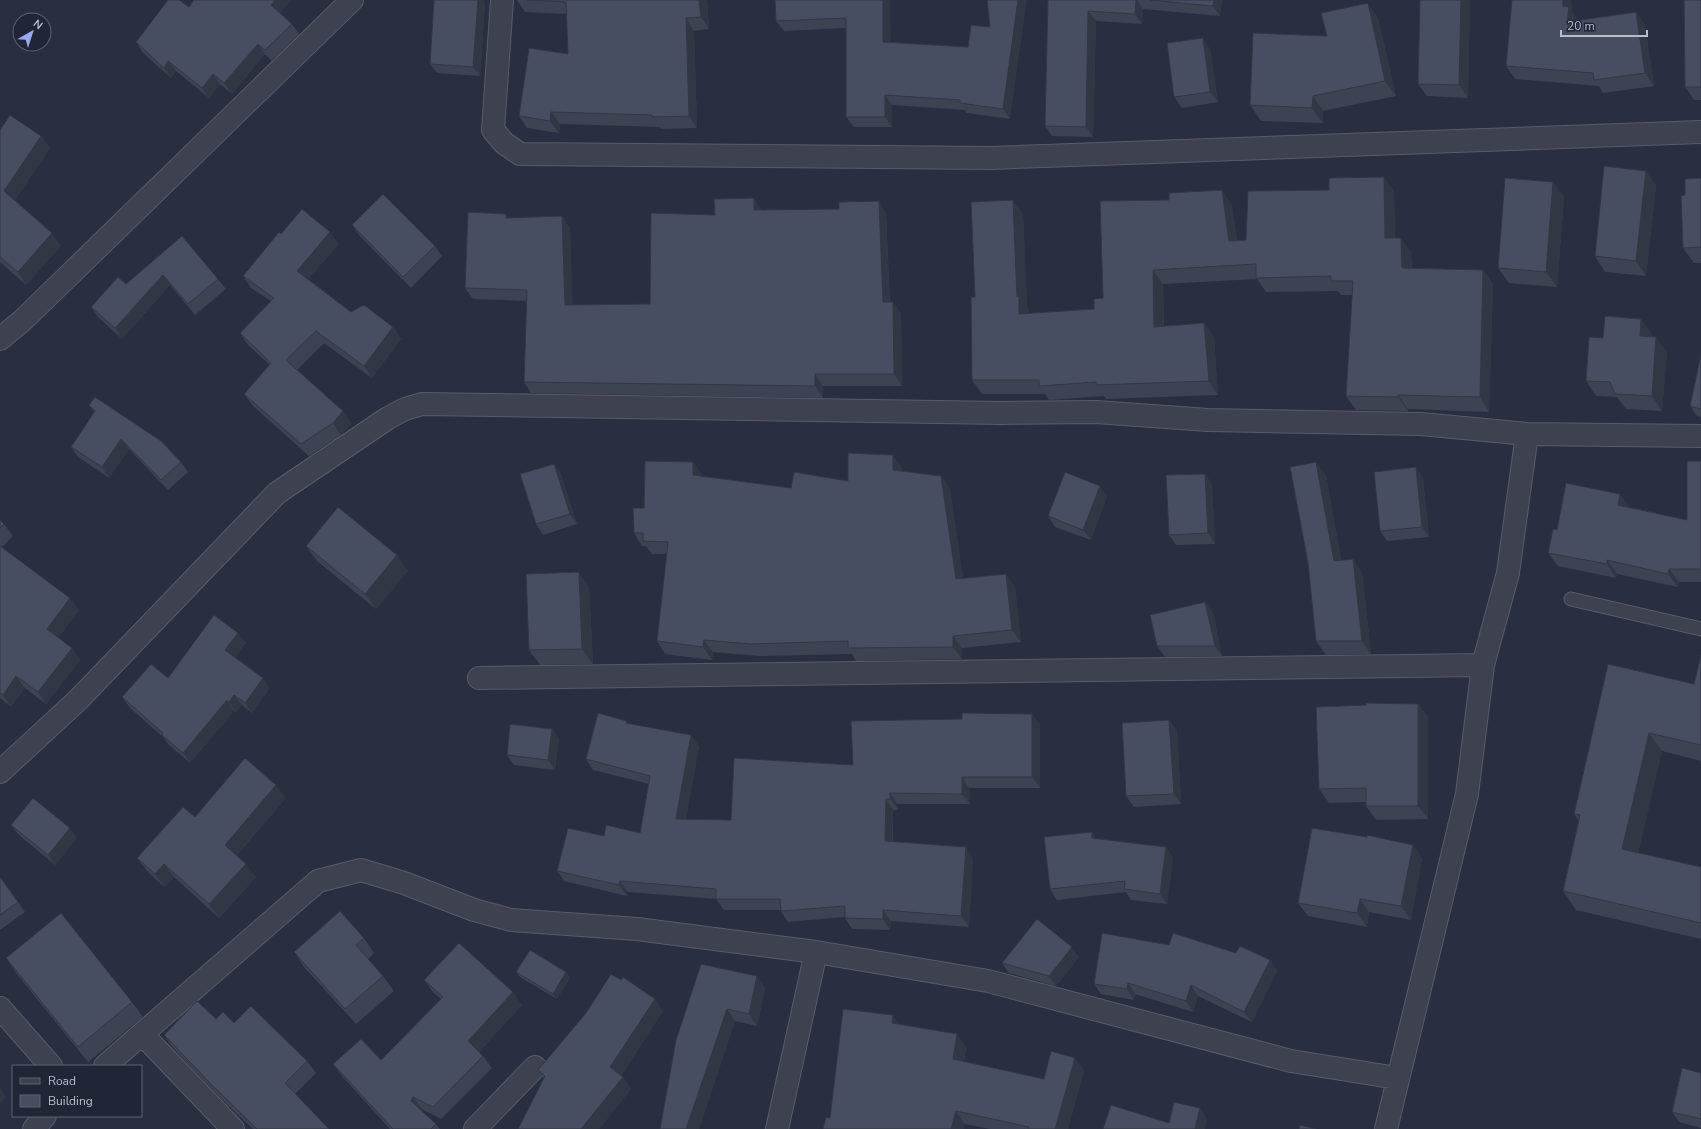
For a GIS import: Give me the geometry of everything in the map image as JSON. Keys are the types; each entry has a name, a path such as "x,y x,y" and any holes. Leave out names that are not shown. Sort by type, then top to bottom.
{"street":[{"path":"0,339 43,300 352,0"},
{"path":"502,0 493,130 504,143 520,154 991,158 1701,132"},
{"path":"0,772 78,700 277,493 388,418 405,409 422,404 1096,412 1208,420 1421,424 1527,434 1701,436"},
{"path":"1386,1129 1397,1078 1467,794 1484,665 1508,573 1527,434"},
{"path":"479,678 1484,665"},
{"path":"107,1065 318,881 362,870 404,883 474,910 511,920 637,929 816,952 988,981 1291,1061 1397,1078"},
{"path":"777,1129 816,952"},
{"path":"0,1008 51,1065"},
{"path":"142,1034 233,1129"},
{"path":"475,1129 535,1067"},
{"path":"34,1129 44,1117"}],"lane":[{"path":"1571,599 1701,628"}],"building":[{"path":"168,0 179,0 189,7 194,0 275,0 271,5 292,24 265,50 258,44 224,83 213,74 202,88 168,61 164,68 136,42"},
{"path":"434,0 478,0 473,67 430,64"},
{"path":"527,0 699,0 701,17 686,18 689,116 652,117 652,115 551,112 550,121 519,116 529,48 568,54 566,2"},
{"path":"775,0 883,0 883,42 968,47 971,25 990,27 987,0 1018,0 1003,109 960,103 960,100 885,95 885,117 846,117 846,18 776,21"},
{"path":"1048,0 1136,0 1135,14 1088,11 1086,127 1045,126"},
{"path":"1150,0 1214,0 1213,6"},
{"path":"1420,0 1461,0 1459,85 1418,84"},
{"path":"1512,0 1563,0 1563,6 1569,7 1567,22 1636,12 1645,73 1594,80 1593,73 1506,66"},
{"path":"1684,0 1701,0 1701,87 1685,87"},
{"path":"1368,3 1385,81 1313,96 1312,108 1250,105 1253,33 1327,36 1321,13"},
{"path":"1203,38 1210,92 1174,97 1167,43"},
{"path":"10,115 41,136 4,191 52,233 18,272 0,257 0,130"},
{"path":"1604,166 1646,171 1636,261 1595,256"},
{"path":"1384,177 1385,238 1401,238 1402,268 1483,270 1480,397 1398,395 1398,397 1346,396 1353,281 1331,281 1331,276 1256,278 1256,264 1153,270 1154,327 1204,323 1209,381 1096,385 1096,382 1039,386 1039,380 972,380 971,297 975,297 971,202 1013,200 1019,314 1094,309 1094,299 1103,298 1100,201 1169,200 1169,193 1222,190 1229,241 1246,240 1248,191 1329,190 1329,178"},
{"path":"1505,178 1553,182 1546,272 1498,268"},
{"path":"1701,178 1701,247 1683,248 1681,196 1685,195 1685,179"},
{"path":"383,194 435,246 403,277 352,225"},
{"path":"754,198 754,210 839,209 839,202 879,201 883,302 893,302 894,374 815,374 815,386 524,382 527,290 465,288 468,212 506,214 506,218 562,216 565,305 650,304 651,213 715,215 714,199"},
{"path":"302,209 330,232 297,271 351,312 364,305 393,327 364,366 316,331 286,360 343,411 333,423 301,444 244,394 271,363 240,333 274,298 243,276 279,232 281,234"},
{"path":"182,236 218,279 188,304 163,275 115,328 91,307 118,277 126,284"},
{"path":"1605,316 1641,319 1640,336 1656,337 1652,396 1615,394 1610,382 1586,381 1589,337 1603,338"},
{"path":"1701,354 1701,409 1690,406"},
{"path":"95,397 161,441 181,462 161,480 121,439 102,467 71,447 95,411 89,405"},
{"path":"848,453 893,455 893,470 941,476 956,579 1006,574 1012,630 953,636 953,647 848,648 848,641 751,644 704,640 703,647 657,641 668,542 643,541 643,533 634,533 633,508 644,508 645,461 693,462 693,475 791,488 794,472 848,481"},
{"path":"1687,461 1701,461 1701,569 1669,569 1668,574 1607,560 1607,564 1548,553 1553,529 1557,530 1566,483 1620,494 1618,505 1687,520"},
{"path":"1316,462 1334,561 1353,559 1362,641 1316,641 1308,563 1290,467"},
{"path":"554,464 570,514 536,524 520,474"},
{"path":"1416,467 1422,527 1380,531 1374,472"},
{"path":"1065,472 1100,486 1083,530 1048,516"},
{"path":"1205,474 1208,533 1169,535 1166,475"},
{"path":"338,507 397,555 365,594 306,546"},
{"path":"0,520 4,524 0,528"},
{"path":"0,546 70,598 47,629 72,648 38,692 16,676 3,695 0,693"},
{"path":"579,572 582,649 529,650 526,574"},
{"path":"1205,602 1215,646 1157,646 1150,615"},
{"path":"214,615 238,633 225,650 263,678 245,703 234,695 229,702 227,700 183,753 162,735 163,733 122,697 151,664 168,678"},
{"path":"1701,655 1701,745 1649,733 1622,849 1701,867 1701,923 1563,891 1580,815 1574,814 1608,664 1694,684"},
{"path":"1366,703 1418,704 1418,806 1366,806 1366,788 1319,789 1316,707 1366,705"},
{"path":"598,713 627,721 626,723 691,735 676,819 731,820 734,758 853,765 851,721 962,719 962,713 1032,714 1032,777 962,777 962,794 890,793 890,799 886,799 885,841 966,847 961,916 883,910 883,919 845,918 845,906 781,911 780,899 716,899 716,889 620,881 619,885 557,871 568,828 604,836 606,825 640,833 650,776 586,759"},
{"path":"1169,720 1174,794 1126,796 1122,723"},
{"path":"510,724 552,729 548,760 507,755"},
{"path":"245,758 276,785 225,845 246,864 209,904 164,864 155,874 137,858 183,807 195,817"},
{"path":"33,798 70,828 48,855 11,825"},
{"path":"1312,828 1367,837 1367,835 1413,845 1401,906 1360,899 1357,913 1298,903"},
{"path":"1092,832 1092,838 1166,847 1160,894 1124,889 1125,881 1050,889 1044,837"},
{"path":"0,877 18,902 0,915"},
{"path":"340,911 364,938 356,945 383,976 345,1009 294,952"},
{"path":"61,913 132,1002 78,1047 6,958"},
{"path":"1037,919 1072,947 1049,976 1002,963"},
{"path":"1102,933 1169,945 1173,933 1236,953 1240,946 1270,960 1244,1012 1191,985 1186,1001 1128,983 1127,989 1094,984"},
{"path":"459,943 513,992 468,1041 483,1056 433,1107 413,1097 411,1101 436,1124 431,1129 393,1129 333,1064 361,1039 381,1060 443,997 424,980"},
{"path":"530,950 566,972 553,994 516,972"},
{"path":"701,964 757,976 749,1014 727,1009 686,1129 660,1129 676,1040"},
{"path":"611,974 621,980 623,977 655,999 610,1067 623,1077 581,1129 518,1129 545,1076 538,1070 586,1013"},
{"path":"197,1001 216,1019 223,1012 234,1023 251,1006 307,1061 285,1083 329,1129 257,1129 164,1035"},
{"path":"843,1009 893,1015 892,1023 957,1034 953,1059 1044,1079 1051,1051 1075,1058 1055,1129 1028,1129 1029,1127 956,1111 951,1129 823,1129 826,1117 830,1118"},
{"path":"1682,1068 1701,1073 1701,1119 1672,1112"},
{"path":"1174,1102 1200,1108 1195,1129 1103,1129 1111,1105 1169,1123"},
{"path":"1300,1125 1316,1129 1299,1129"}]}
